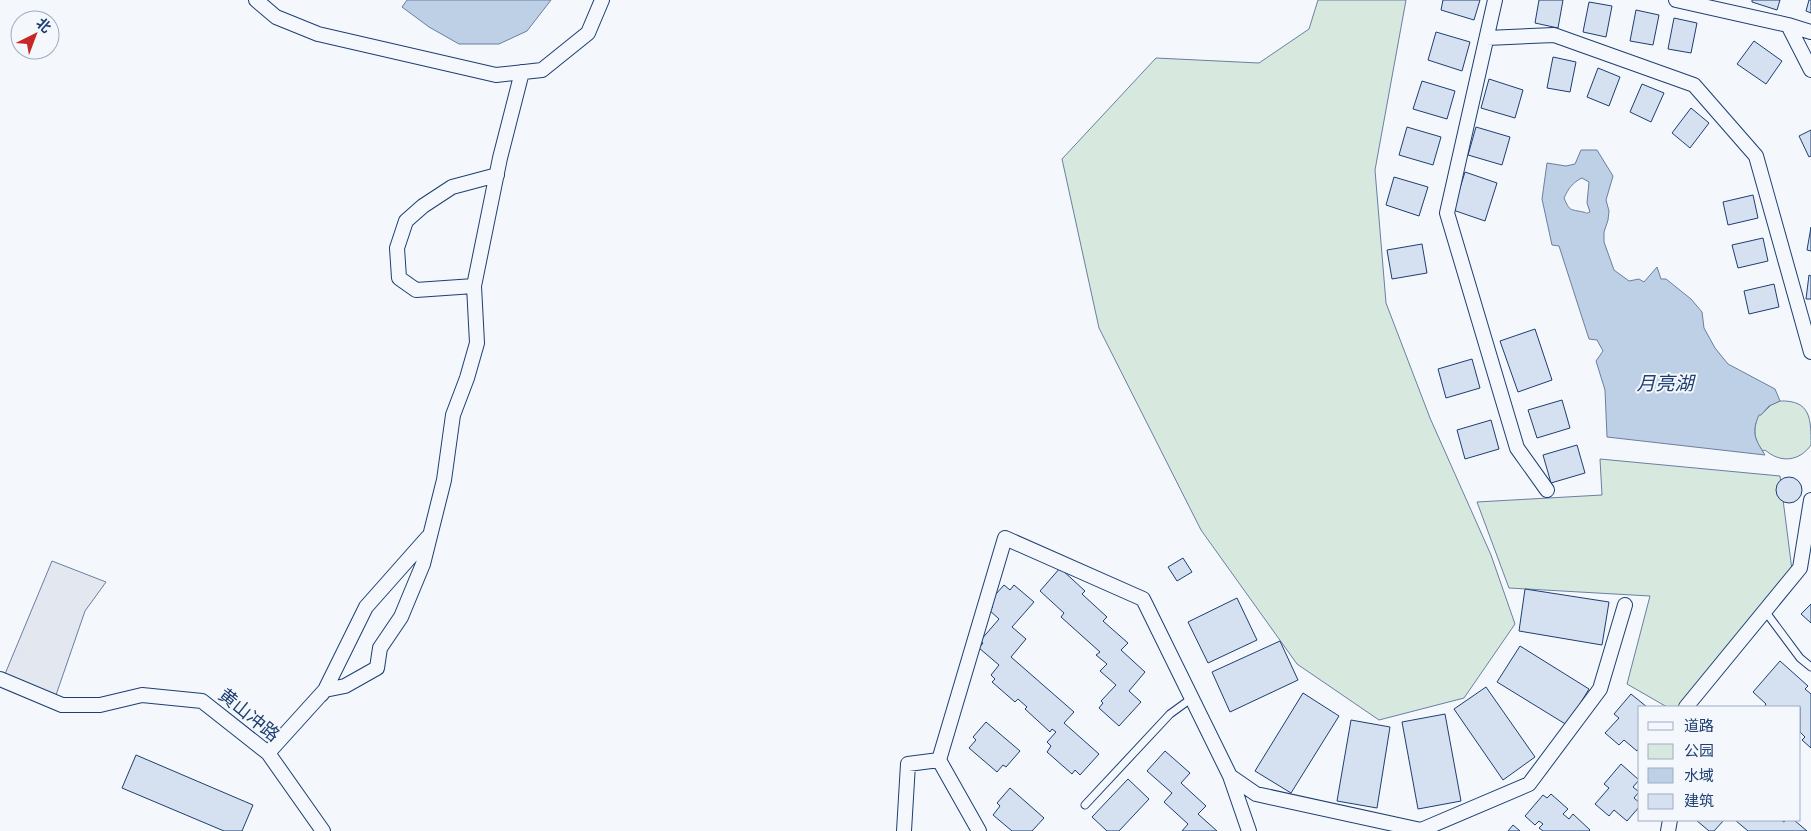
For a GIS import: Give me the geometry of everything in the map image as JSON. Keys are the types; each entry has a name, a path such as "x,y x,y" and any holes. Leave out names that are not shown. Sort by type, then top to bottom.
{"street":[{"path":"256,0 276,17 318,34 496,75 542,70 588,33 602,0"},
{"path":"1496,0 1447,213 1517,448 1547,490"},
{"path":"1676,0 1788,25 1811,32"},
{"path":"1788,25 1811,70"},
{"path":"1487,38 1554,35 1694,85 1756,156 1811,352"},
{"path":"325,690 345,686 378,668 380,648 401,617 423,564 444,480 453,415 467,378 477,342 474,286 497,175 522,72"},
{"path":"474,286 416,290 399,278 398,248 406,221 423,206 452,187 497,175"},
{"path":"1687,706 1800,568 1811,500"},
{"path":"268,753 325,690 366,607 429,536"},
{"path":"979,831 939,760 1005,538 1143,599 1230,776 1249,831"},
{"path":"1230,776 1256,794 1421,830 1529,784 1600,689 1625,605"},
{"name":"黄山冲路","path":"0,679 62,705 100,705 142,694 202,701 268,753 323,831"},
{"path":"904,831 908,764 939,760"}],"lane":[{"path":"1765,611 1800,658 1811,667"},
{"path":"1085,805 1170,714 1192,698"}],"green space":[{"path":"1318,0 1406,0 1375,170 1386,303 1430,418 1491,555 1515,624 1464,698 1379,720 1297,664 1201,530 1099,328 1062,159 1156,58 1259,63 1309,29"},
{"path":"1780,401 1798,404 1803,408 1807,413 1811,427 1811,445 1801,455 1789,459 1783,459 1765,450 1763,451 1757,442 1755,433 1759,414 1761,415 1771,405"},
{"path":"1600,459 1780,476 1792,570 1682,706 1665,706 1627,684 1650,596 1509,588 1477,502 1602,495"}],"shaded area":[{"path":"52,561 106,582 85,611 56,695 5,674"}],"water":[{"path":"407,0 551,0 527,31 499,44 459,44 429,27 402,7"},
{"name":"月亮湖","path":"1581,150 1597,150 1613,176 1606,200 1609,211 1604,232 1604,242 1614,270 1629,281 1639,279 1644,282 1657,267 1661,279 1666,279 1691,299 1702,312 1704,328 1715,348 1728,364 1775,389 1780,401 1769,406 1759,415 1755,427 1755,436 1765,455 1607,437 1605,390 1596,361 1603,351 1597,340 1589,339 1559,246 1552,245 1542,199 1547,163 1566,166 1575,164","holes":["1582,178 1589,182 1587,203 1590,212 1586,213 1571,209 1564,198 1569,189"]}],"building":[{"path":"1443,0 1480,0 1474,20 1441,10"},
{"path":"1539,0 1563,0 1558,28 1535,23"},
{"path":"1752,0 1780,0 1777,10 1752,2"},
{"path":"1809,0 1811,0 1811,13 1806,11"},
{"path":"1589,2 1612,6 1606,37 1583,32"},
{"path":"1636,10 1659,15 1653,45 1630,41"},
{"path":"1674,18 1697,23 1691,53 1668,49"},
{"path":"1436,32 1470,42 1462,71 1428,60"},
{"path":"1754,41 1782,61 1766,84 1737,64"},
{"path":"1553,57 1576,62 1570,92 1547,88"},
{"path":"1598,68 1620,77 1609,106 1587,97"},
{"path":"1489,79 1523,90 1515,118 1481,108"},
{"path":"1422,81 1455,91 1447,119 1413,109"},
{"path":"1642,84 1664,93 1651,122 1630,112"},
{"path":"1691,108 1709,123 1690,148 1672,133"},
{"path":"1407,127 1441,137 1433,165 1399,155"},
{"path":"1476,127 1510,137 1502,165 1468,155"},
{"path":"1811,130 1811,156 1809,157 1799,136"},
{"path":"1465,172 1497,183 1485,221 1453,210"},
{"path":"1394,177 1428,187 1419,216 1386,205"},
{"path":"1753,195 1758,218 1728,225 1723,202"},
{"path":"1811,227 1811,251 1807,250"},
{"path":"1763,238 1768,261 1738,268 1732,245"},
{"path":"1422,244 1427,273 1392,279 1387,250"},
{"path":"1809,275 1811,276 1811,299 1806,299"},
{"path":"1774,284 1779,307 1749,314 1744,291"},
{"path":"1535,329 1552,380 1518,392 1500,341"},
{"path":"1472,359 1480,388 1446,398 1438,369"},
{"path":"1562,400 1570,428 1537,438 1528,410"},
{"path":"1491,420 1499,449 1465,459 1457,430"},
{"path":"1577,445 1585,473 1551,483 1543,455"},
{"path":"1789,477 1799,480 1802,490 1799,500 1789,503 1779,500 1776,490 1779,480"},
{"path":"1183,558 1192,572 1177,581 1168,567"},
{"path":"1060,568 1085,591 1082,594 1107,617 1103,621 1128,643 1121,650 1145,672 1129,691 1141,702 1119,726 1099,708 1103,703 1101,701 1116,685 1100,671 1107,664 1096,655 1100,652 1061,617 1064,613 1040,591"},
{"path":"1004,585 1010,590 1014,585 1034,602 1012,627 1026,639 1011,657 1074,712 1064,723 1099,754 1080,775 1075,770 1072,774 1047,752 1051,746 1047,742 1056,732 1052,729 1050,732 1025,709 1027,707 1018,699 1015,702 992,682 995,679 991,675 999,665 979,648 983,643 980,641 999,619 989,610 993,607 988,603"},
{"path":"1525,589 1609,602 1602,645 1519,631"},
{"path":"1237,598 1257,640 1208,663 1188,622"},
{"path":"1811,604 1811,623 1801,614"},
{"path":"1280,641 1298,680 1230,712 1212,672"},
{"path":"1520,646 1589,689 1567,725 1497,682"},
{"path":"1780,661 1808,686 1805,689 1811,694 1811,748 1802,740 1805,737 1801,733 1801,706 1765,706 1766,704 1753,692"},
{"path":"1486,687 1535,757 1503,780 1454,709"},
{"path":"1303,693 1339,716 1291,793 1255,771"},
{"path":"1631,694 1646,706 1638,706 1637,751 1624,740 1619,745 1605,733 1619,718 1614,714"},
{"path":"1445,714 1461,801 1418,809 1402,722"},
{"path":"1351,720 1390,727 1377,808 1337,801"},
{"path":"986,722 1020,751 1006,767 1003,765 997,772 969,748 976,740 973,737"},
{"path":"1165,751 1190,773 1181,783 1206,806 1198,814 1217,831 1182,831 1188,824 1164,802 1172,793 1147,771"},
{"path":"136,755 253,805 242,831 224,831 122,788"},
{"path":"1621,764 1638,779 1633,787 1638,791 1634,798 1638,801 1638,808 1627,821 1614,810 1609,816 1595,804 1609,788 1604,784"},
{"path":"1128,779 1149,799 1119,831 1107,831 1092,817"},
{"path":"1010,788 1044,818 1032,831 1012,831 993,815 1000,806 997,803"},
{"path":"1551,794 1568,809 1563,814 1569,819 1573,814 1590,830 1543,831 1539,828 1543,824 1539,821 1535,825 1525,816 1543,795 1547,798"},
{"path":"1697,821 1723,821 1714,831 1709,831"},
{"path":"1736,821 1795,821 1807,831 1748,831"},
{"path":"1513,825 1520,831 1508,831"}]}
